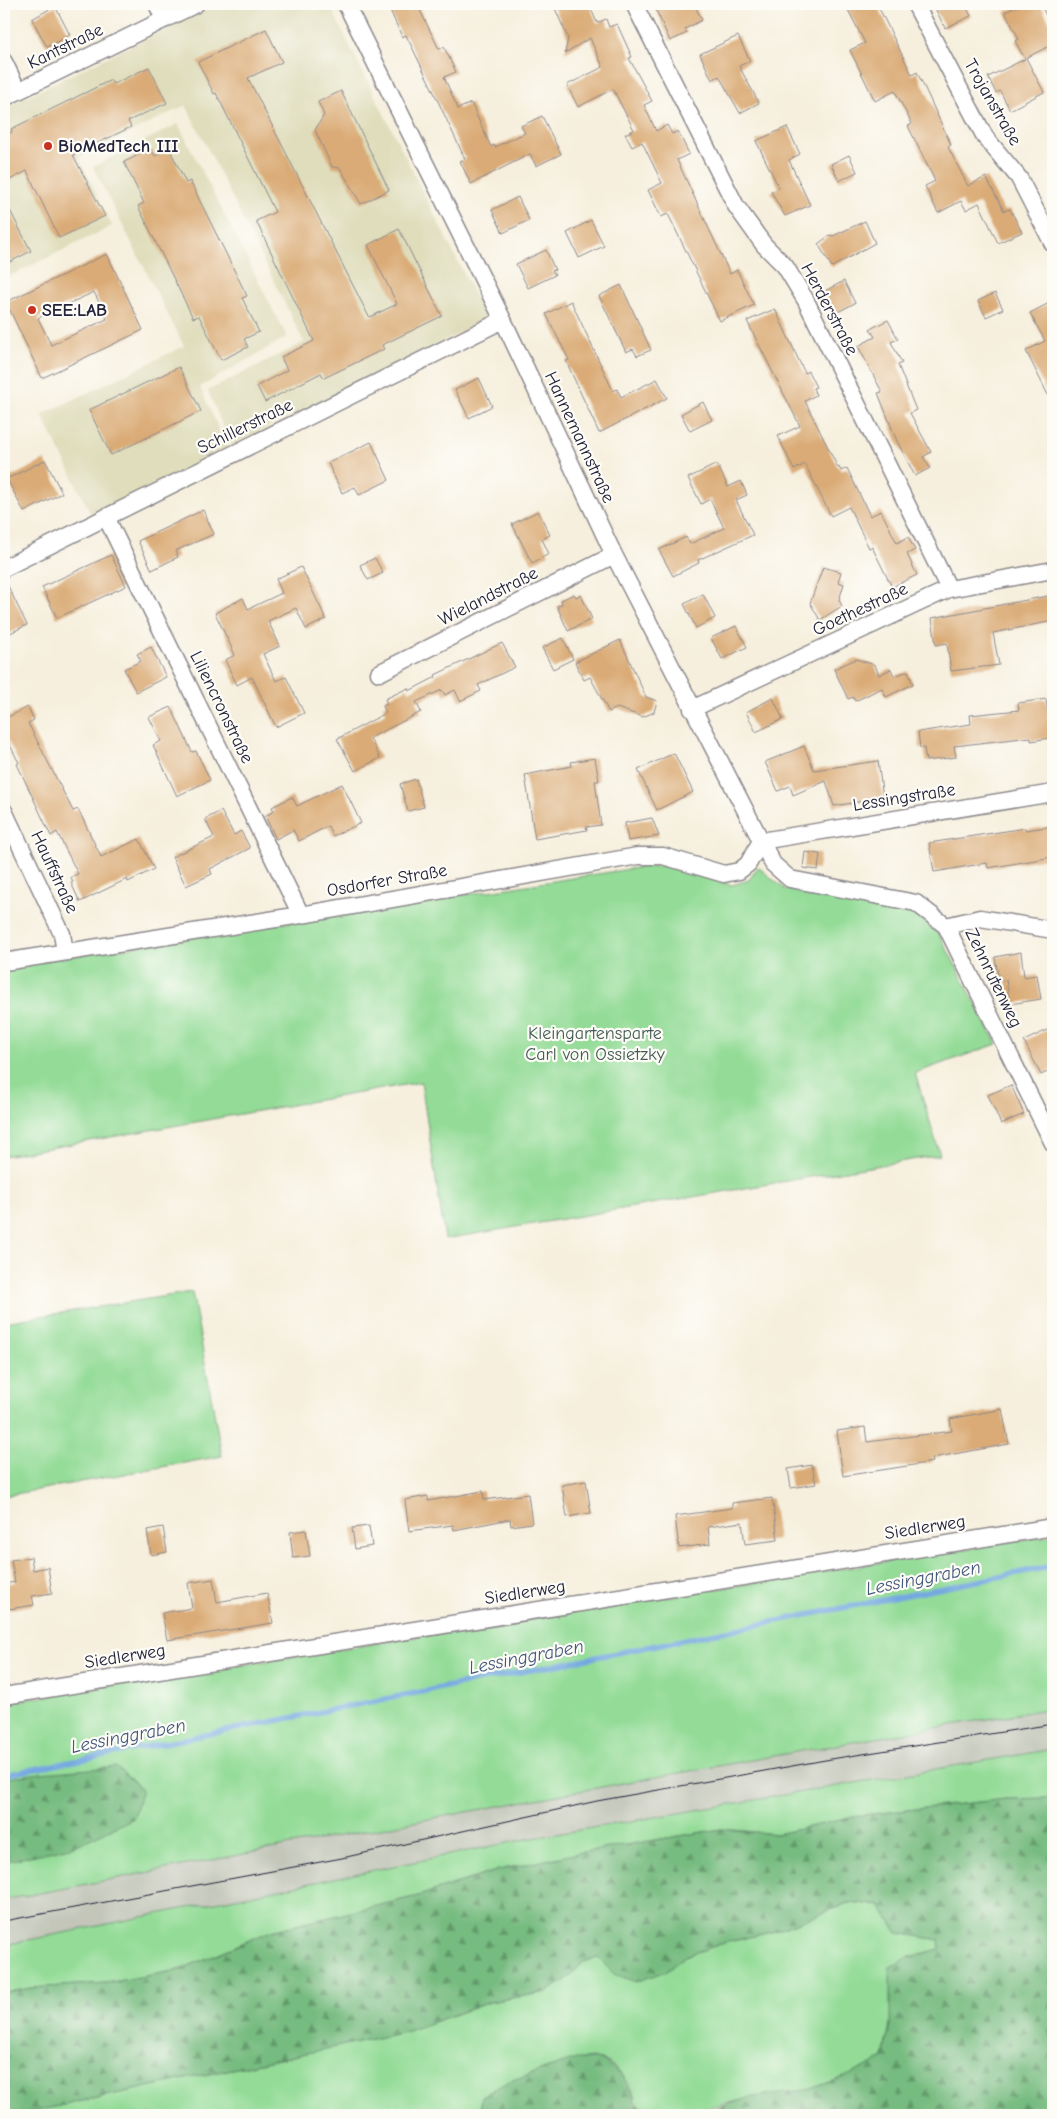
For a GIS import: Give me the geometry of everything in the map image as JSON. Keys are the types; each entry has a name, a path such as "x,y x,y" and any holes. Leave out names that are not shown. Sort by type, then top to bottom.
{"street":[{"path":"157,4 164,20"},
{"name":"Kantstraße","path":"11,95 196,4"},
{"name":"Hannemannstraße","path":"346,4 503,320 614,555 692,709 773,864 790,879"},
{"name":"Herderstraße","path":"634,4 736,206 764,245 784,266 805,299 949,589"},
{"name":"Trojanstraße","path":"915,4 986,137 1020,178 1053,244"},
{"path":"4,62 11,95"},
{"name":"Schillerstraße","path":"4,568 503,320"},
{"name":"Liliencronstraße","path":"106,517 301,915"},
{"name":"Wielandstraße","path":"379,673 614,555"},
{"name":"Goethestraße","path":"692,709 949,589 1053,570"},
{"name":"Lessingstraße","path":"760,841 1053,793"},
{"name":"Hauffstraße","path":"4,811 62,934 65,952"},
{"name":"Osdorfer Straße","path":"4,962 301,915 638,856 663,856 724,874 739,871 748,864 760,841"},
{"name":"Zehnrutenweg","path":"790,879 916,903 946,926 1053,1143"},
{"path":"946,926 980,918 1053,930"},
{"name":"Siedlerweg","path":"4,1696 1053,1527"}],"shaded area":[{"path":"218,4 329,4 487,320 231,445 208,391 304,342 186,105 79,158 112,226 4,279 4,107"},
{"path":"178,124 287,337 200,387 227,448 92,516 42,415 184,346 93,167"},
{"path":"1053,1708 1053,1749 527,1839 4,1945 4,1900 471,1810 784,1753"}],"green space":[{"name":"Kleingartensparte Carl von Ossietzky","path":"663,866 732,885 749,880 758,867 786,890 912,912 939,934 997,1044 915,1073 940,1155 445,1239 421,1082 4,1156 4,967 642,867"},
{"path":"192,1292 222,1456 4,1496 4,1322"},
{"path":"1053,1535 1053,1708 659,1777 4,1900 4,1703"},
{"path":"1053,1749 1053,1798 1006,1799 863,1815 777,1834 721,1829 584,1852 499,1870 418,1896 271,1931 179,1970 107,1983 31,1988 4,1993 4,1945 527,1839"},
{"path":"116,1767 142,1789 134,1818 75,1846 4,1862 4,1779 40,1773"},
{"path":"1053,1798 1053,2115 677,2115 713,2110 747,2098 807,2090 847,2076 884,2058 890,2024 890,1967 909,1957 940,1949 940,1940 898,1933 880,1906 851,1902 775,1931 724,1943 685,1956 666,1971 636,1982 614,1974 598,1958 583,1962 571,1976 547,1992 490,2002 405,2032 17,2115 4,2115 4,1993 31,1988 107,1983 179,1970 271,1931 418,1896 499,1870 584,1852 721,1829 777,1834 863,1815 1006,1799"},
{"path":"851,1902 880,1906 898,1933 940,1940 940,1949 909,1957 890,2024 884,2058 837,2081 807,2091 758,2097 675,2114 651,2113 640,2105 626,2079 620,2072 601,2059 590,2058 560,2065 482,2096 480,2115 17,2115 405,2032 490,2002 547,1992 571,1976 583,1962 598,1958 614,1974 666,1971 685,1956 724,1943 775,1931"},
{"path":"576,2059 601,2059 623,2075 636,2103 651,2113 674,2115 480,2115 482,2096 509,2081"}],"building":[{"path":"403,4 417,4 439,49 444,47 456,72 444,77 458,109 471,103 491,147 494,145 495,147 525,133 521,126 542,116 561,154 536,166 530,154 471,184 460,161 465,159 406,35 402,37 390,10"},
{"path":"553,4 589,4 597,23 606,19 609,27 617,24 632,57 629,58 652,101 644,105 656,131 667,125 672,134 678,131 689,154 677,160 730,274 737,270 754,305 720,321 668,214 661,217 648,190 662,183 642,142 632,147 625,134 634,130 613,89 578,107 567,85 603,67 590,38 565,53 568,38"},
{"path":"668,4 694,4 702,20 685,29 687,33 670,41 656,10"},
{"path":"845,4 877,4 912,75 917,72 951,145 948,147 968,186 986,177 1004,211 1010,209 1022,232 998,243 979,203 966,210 961,201 938,213 925,186 935,181 908,126 912,124 895,91 875,101 850,50 865,43"},
{"path":"933,4 965,4 971,16 945,28"},
{"path":"1022,4 1040,4 1053,28 1053,44 1026,58 1044,92 1010,110 1000,91 996,93 988,77 1025,59 1015,41 1019,39 1005,12"},
{"path":"55,6 70,35 47,47 32,19"},
{"path":"266,29 282,62 248,78 368,315 370,317 397,304 368,245 399,229 442,316 382,345 384,349 324,378 321,373 265,402 257,386 287,370 281,357 314,341 256,221 275,212 216,93 214,94 198,62"},
{"path":"738,36 750,61 739,66 759,103 740,113 719,76 712,80 700,54"},
{"name":"BioMedTech III","path":"149,67 167,103 128,121 131,127 73,155 105,216 59,238 27,171 4,183 4,136 12,132 11,129 111,80 113,84"},
{"path":"341,91 389,190 361,204 340,168 332,167 315,130 324,115 318,102"},
{"path":"787,127 800,154 789,160 810,205 785,216 771,192 779,188 756,141"},
{"path":"169,148 186,183 190,181 247,296 242,298 259,332 244,339 248,347 221,360 199,316 193,318 138,206 144,203 124,162 151,149 155,156"},
{"path":"849,155 857,172 839,181 831,164"},
{"path":"518,197 529,220 503,233 492,210"},
{"path":"4,199 31,251 4,265"},
{"path":"591,220 604,246 579,258 567,233"},
{"path":"865,221 875,243 832,267 818,244 830,235 833,236"},
{"path":"546,250 555,270 552,271 555,275 528,288 516,264"},
{"name":"SEE:LAB","path":"107,254 143,330 42,378 6,302","holes":["94,292 107,319 51,345 38,318"]},
{"path":"844,281 855,303 834,314 823,292"},
{"path":"621,285 651,350 637,356 633,349 626,352 599,296"},
{"path":"995,293 1003,309 986,317 978,301"},
{"path":"571,301 613,391 617,389 621,397 657,379 667,398 599,433 566,361 569,360 546,314"},
{"path":"1053,301 1053,405 1026,351 1045,341 1030,313"},
{"path":"775,309 805,373 808,371 816,387 813,388 816,395 805,401 838,468 841,471 847,468 870,516 881,511 897,543 908,537 915,550 907,554 917,575 892,587 872,547 869,548 849,507 831,516 805,464 794,470 778,436 800,426 747,321"},
{"path":"888,320 898,339 891,342 902,363 898,365 916,410 910,413 931,452 923,457 930,468 915,476 897,441 878,393 882,392 858,346 875,337 870,329"},
{"path":"179,367 201,411 111,455 89,410"},
{"path":"479,378 492,406 469,418 455,390"},
{"path":"703,402 712,420 690,431 681,414"},
{"path":"371,442 389,480 359,495 355,487 342,493 328,463"},
{"path":"45,460 62,493 24,512 7,479"},
{"path":"717,464 728,487 741,481 747,495 736,500 753,535 698,560 699,563 673,576 659,550 686,537 690,544 724,528 710,499 701,504 688,478"},
{"path":"203,510 214,534 175,551 178,557 152,570 138,541"},
{"path":"538,511 550,535 542,539 549,554 532,563 512,524"},
{"path":"111,555 126,586 57,618 42,587"},
{"path":"375,558 383,573 368,580 360,565"},
{"path":"301,567 326,619 306,629 296,608 268,621 280,646 263,654 276,681 286,677 304,713 276,727 252,677 237,685 225,660 235,655 215,613 243,598 248,609 282,593 276,579"},
{"path":"823,567 841,572 838,582 844,584 839,600 842,606 820,620 810,603"},
{"path":"4,578 27,625 4,636"},
{"path":"574,594 576,597 581,595 592,619 568,631 557,606 562,604 561,600"},
{"path":"703,594 715,618 696,628 684,604"},
{"path":"1053,595 1053,621 993,633 999,665 951,671 947,643 936,645 932,618"},
{"path":"736,626 747,647 722,659 711,638"},
{"path":"563,638 573,659 553,669 542,648"},
{"path":"620,640 646,697 657,701 654,712 643,717 617,708 609,712 590,677 584,680 575,662"},
{"path":"502,643 515,667 478,685 481,691 460,701 455,690 445,695 442,690 416,702 421,712 370,738 380,758 355,771 337,739 386,713 383,706 387,704 385,699 408,688 409,691 436,677 435,675"},
{"path":"151,647 166,677 136,692 124,669 141,661 137,654"},
{"path":"856,659 875,665 879,675 891,669 894,676 908,671 913,684 886,697 882,688 855,701 853,697 848,699 834,669"},
{"path":"773,698 783,719 756,732 746,712"},
{"path":"1046,699 1051,738 1031,741 1031,737 954,746 956,757 926,761 924,748 920,748 918,732 971,724 970,715 1019,710 1018,703"},
{"path":"28,707 34,720 28,723 73,811 78,809 101,857 139,839 154,869 128,882 127,879 80,902 71,883 73,882 71,877 78,874 57,832 51,836 4,733 4,719"},
{"path":"171,707 192,752 196,751 210,780 177,796 153,745 161,741 149,717"},
{"path":"804,746 814,770 878,761 883,798 834,806 826,781 793,795 790,786 778,791 765,762"},
{"path":"674,753 693,792 657,810 638,770"},
{"path":"595,758 599,781 595,781 601,825 586,827 587,830 535,839 525,775 572,766 571,762"},
{"path":"416,779 424,807 408,811 400,784"},
{"path":"342,784 361,823 333,836 328,826 299,841 293,830 276,839 265,816 274,811 272,807 292,797 297,806"},
{"path":"221,811 234,835 241,831 250,848 210,869 212,874 186,886 172,857 214,837 205,819"},
{"path":"652,818 659,836 628,841 625,823"},
{"path":"1053,826 1053,857 988,868 987,863 934,872 929,843 1025,828 1026,830"},
{"path":"805,852 820,854 818,870 803,868"},
{"path":"1021,952 1024,977 1037,975 1041,999 1010,1004 1006,980 999,981 995,957"},
{"path":"1053,1027 1053,1069 1041,1075 1024,1041"},
{"path":"1011,1085 1024,1114 1001,1124 988,1095"},
{"path":"1002,1409 1009,1444 932,1458 933,1462 843,1476 837,1431 865,1427 867,1442 952,1431 950,1419"},
{"path":"812,1465 816,1484 791,1488 788,1469"},
{"path":"586,1481 591,1513 567,1517 562,1485"},
{"path":"483,1491 484,1500 528,1494 532,1523 511,1526 510,1519 454,1530 453,1525 409,1531 405,1500 428,1496 428,1501"},
{"path":"772,1498 778,1540 745,1544 742,1522 708,1527 710,1544 679,1548 675,1516 732,1508 732,1503"},
{"path":"369,1526 372,1546 355,1549 352,1528"},
{"path":"163,1527 167,1552 151,1555 147,1530"},
{"path":"306,1530 310,1556 293,1558 290,1532"},
{"path":"31,1557 33,1570 48,1567 52,1593 32,1596 34,1605 9,1609 5,1584 15,1582 11,1560"},
{"path":"213,1579 217,1602 267,1593 273,1623 167,1640 162,1613 192,1608 188,1583"}],"waterway":[{"name":"Lessinggraben","path":"4,1775 1053,1566"}],"tram line":[{"path":"4,1921 342,1858 597,1801 831,1759 1053,1724"}],"place":[{"name":"BioMedTech III","path":"48,146"},
{"name":"SEE:LAB","path":"32,310"}]}
